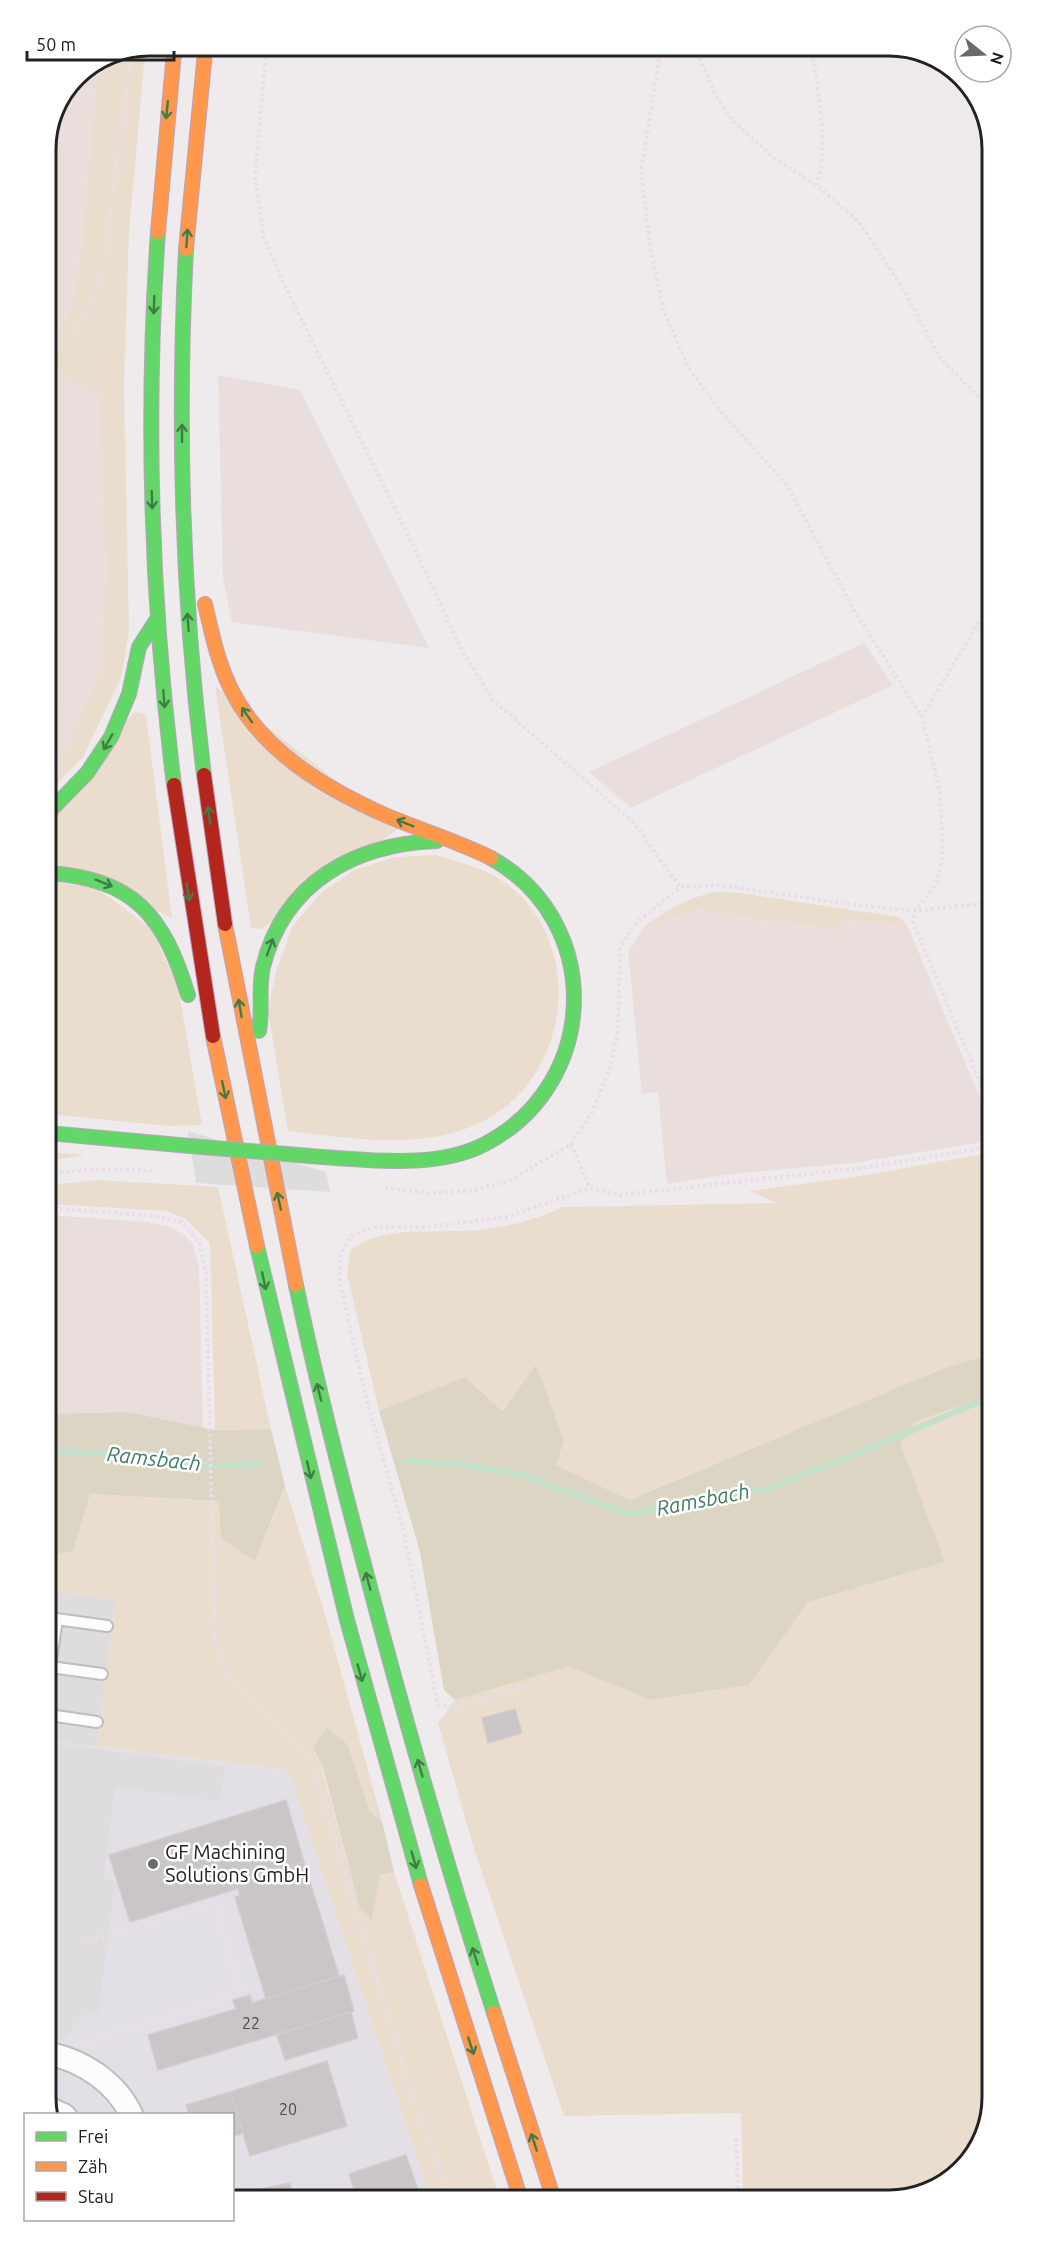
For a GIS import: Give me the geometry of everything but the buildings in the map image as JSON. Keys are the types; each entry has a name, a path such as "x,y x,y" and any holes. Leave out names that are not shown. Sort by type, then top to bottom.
{"highway":[{"path":"174,56 157,231 152,344 151,454 157,620 165,714 187,888 212,1033 271,1311 344,1616 431,1920 518,2190"},
{"path":"205,56 181,343 182,492 196,712 218,887 251,1065 316,1383 383,1637 461,1910 551,2190"},
{"path":"182,492 198,530 200,553"},
{"path":"56,1134 322,1157 429,1158 452,1155 484,1144 520,1122 549,1089 559,1071 571,1034 575,1010 572,970 561,932 541,898 520,877 496,859 342,796 300,770 276,749 252,722 227,683 211,639 203,589"},
{"path":"56,805 87,773 111,737 129,694 139,647 157,620"},
{"path":"251,1065 261,1025 260,989 269,947 278,928 303,892 336,865 375,847 417,840 460,844"},
{"path":"56,874 88,877 107,883 128,894 147,910 176,954 190,1003 212,1033"}],"street":[{"path":"56,2055 68,2058 98,2074 129,2113"}],"lane":[{"path":"56,1619 107,1626"},
{"path":"56,1670 102,1674"},
{"path":"56,1716 97,1722"},
{"path":"56,2105 69,2113"}],"path":[{"path":"266,56 255,178 264,237 280,276 414,545 462,651 493,700 633,822 680,887 721,885 847,904 915,911 982,904"},
{"path":"660,56 641,172 651,252 664,312 690,370 721,412 787,484 854,610 922,717 940,792 943,857 936,885 915,911 913,922 982,1088"},
{"path":"699,56 717,98 734,122 774,158 816,185 859,222 907,294 939,357 982,400"},
{"path":"812,56 821,136 822,171 816,185"},
{"path":"56,345 77,328 92,304 102,275 130,57"},
{"path":"922,717 982,617"},
{"path":"571,1144 590,1188"},
{"path":"533,1684 459,1707 438,1705 404,1533 365,1394 342,1287 340,1253 352,1236 373,1227 427,1227 506,1217 590,1188 620,1195 868,1167 982,1148"},
{"path":"56,1172 107,1168 161,1171"},
{"path":"56,1209 156,1216 182,1222 199,1242 206,1273 209,1472 215,1642 230,1681 308,1754 410,2088 445,2189"},
{"path":"80,2045 241,1993 214,1901 84,1942"},
{"path":"736,2138 738,2190"}],"shaded area":[{"path":"145,56 129,232 124,384 129,630 121,678 83,757 56,785 56,759 67,747 102,666 106,566 99,394 56,373 56,333 72,304 80,260 98,70 130,57"},
{"path":"98,70 80,260 72,304 60,329 56,332 56,142 59,124 71,97"},
{"path":"56,373 99,393 106,566 102,666 67,747 56,759"},
{"path":"218,375 300,390 429,648 232,622 223,577"},
{"path":"864,643 893,685 631,808 589,772"},
{"path":"215,686 398,829 262,929 251,928"},
{"path":"140,712 146,715 172,918 56,864 56,812 133,713"},
{"path":"435,855 463,863 499,878 531,909 548,938 557,969 558,1002 552,1035 540,1066 520,1093 494,1115 470,1127 446,1135 393,1140 288,1131 268,1010 276,972 292,927 320,894 354,870 395,857"},
{"path":"56,882 96,888 151,928 178,987 202,1125 168,1126 56,1115"},
{"path":"715,892 740,893 899,917 907,925 840,919 844,931 696,910 645,926 678,905 695,897"},
{"path":"696,910 843,931 839,919 907,925 982,1102 982,1142 853,1163 731,1174 667,1184 658,1092 642,1094 628,951 645,926"},
{"path":"56,1152 86,1155 56,1160"},
{"path":"982,1154 982,1357 947,1367 628,1500 556,1465 536,1366 501,1411 465,1377 379,1411 347,1274 350,1250 364,1242 395,1233 461,1231 499,1227 532,1219 563,1207 778,1203 749,1191 854,1177"},
{"path":"98,1180 218,1187 271,1429 215,1430 210,1243 187,1220 168,1211 56,1204 56,1184"},
{"path":"56,1216 147,1222 170,1227 182,1233 192,1243 199,1265 203,1428 127,1412 56,1414"},
{"path":"982,1357 982,1399 914,1422 900,1443 945,1562 808,1602 749,1685 650,1700 569,1666 455,1700 444,1690 420,1552 379,1411 465,1377 502,1411 536,1365 564,1440 556,1465 629,1500 947,1367"},
{"path":"981,1399 982,2097 980,2115 972,2138 950,2167 919,2185 889,2190 743,2190 741,2113 564,2116 474,1849 438,1723 455,1700 569,1665 650,1700 749,1685 808,1602 945,1562 899,1443 914,1422"},
{"path":"127,1412 215,1430 271,1429 285,1486 255,1561 221,1538 219,1501 90,1494 73,1551 56,1554 56,1414"},
{"path":"285,1486 325,1614 382,1821 370,1812 348,1745 313,1747 322,1768 360,1909 372,1919 380,1875 394,1872 497,2189 427,2189 288,1770 97,1746 116,1599 56,1592 56,1554 73,1551 89,1494 219,1501 271,1523"},
{"path":"56,1592 116,1599 97,1746 56,1741"},
{"path":"56,1614 97,1746 288,1770 427,2189 234,2189 234,2113 57,2113"},
{"path":"327,1728 348,1745 370,1812 382,1821 394,1872 380,1875 372,1920 360,1909 323,1768 313,1747"},
{"path":"58,1744 225,1767 220,1801 115,1787 103,1880 115,1882 98,2015 84,2014 62,2041 56,2040 56,1757"}],"pier":[{"path":"188,1131 326,1172 330,1192 196,1183"}],"waterway":[{"name":"Ramsbach","path":"407,1461 462,1464 522,1475 628,1514 770,1488 867,1450 982,1400"},
{"name":"Ramsbach","path":"56,1451 148,1455 184,1466 259,1464"}],"traffic: fast":[{"path":"158,232 152,371 152,509 160,647 174,785"},
{"path":"186,249 182,380 183,512 191,644 204,775"},
{"path":"56,805 87,773 111,737 129,694 139,647 157,619"},
{"path":"259,1031 263,967 273,937 288,912 306,891 327,873 351,860 378,850 437,841"},
{"path":"322,1157 405,1161 426,1160 466,1152 485,1144 523,1117 550,1083 567,1044 574,1002 570,961 554,921 528,886 491,858"},
{"path":"56,874 77,876 102,883 124,893 141,906 156,923 168,943 188,995"},
{"path":"56,1134 190,1146"},
{"path":"190,1146 322,1157"},
{"path":"257,1246 347,1620 421,1885"},
{"path":"296,1285 337,1462 395,1680 494,2013"}],"traffic: slow":[{"path":"158,232 174,56"},
{"path":"186,249 205,56"},
{"path":"205,604 219,660 227,681 245,713 278,750 318,780 340,793 385,815 491,858"},
{"path":"225,924 296,1285"},
{"path":"213,1036 257,1246"},
{"path":"421,1885 518,2190"},
{"path":"494,2013 551,2190"}],"traffic: jam":[{"path":"204,775 225,924"},
{"path":"174,785 213,1036"}],"place":[{"name":"GF Machining Solutions GmbH","path":"153,1864"}]}
